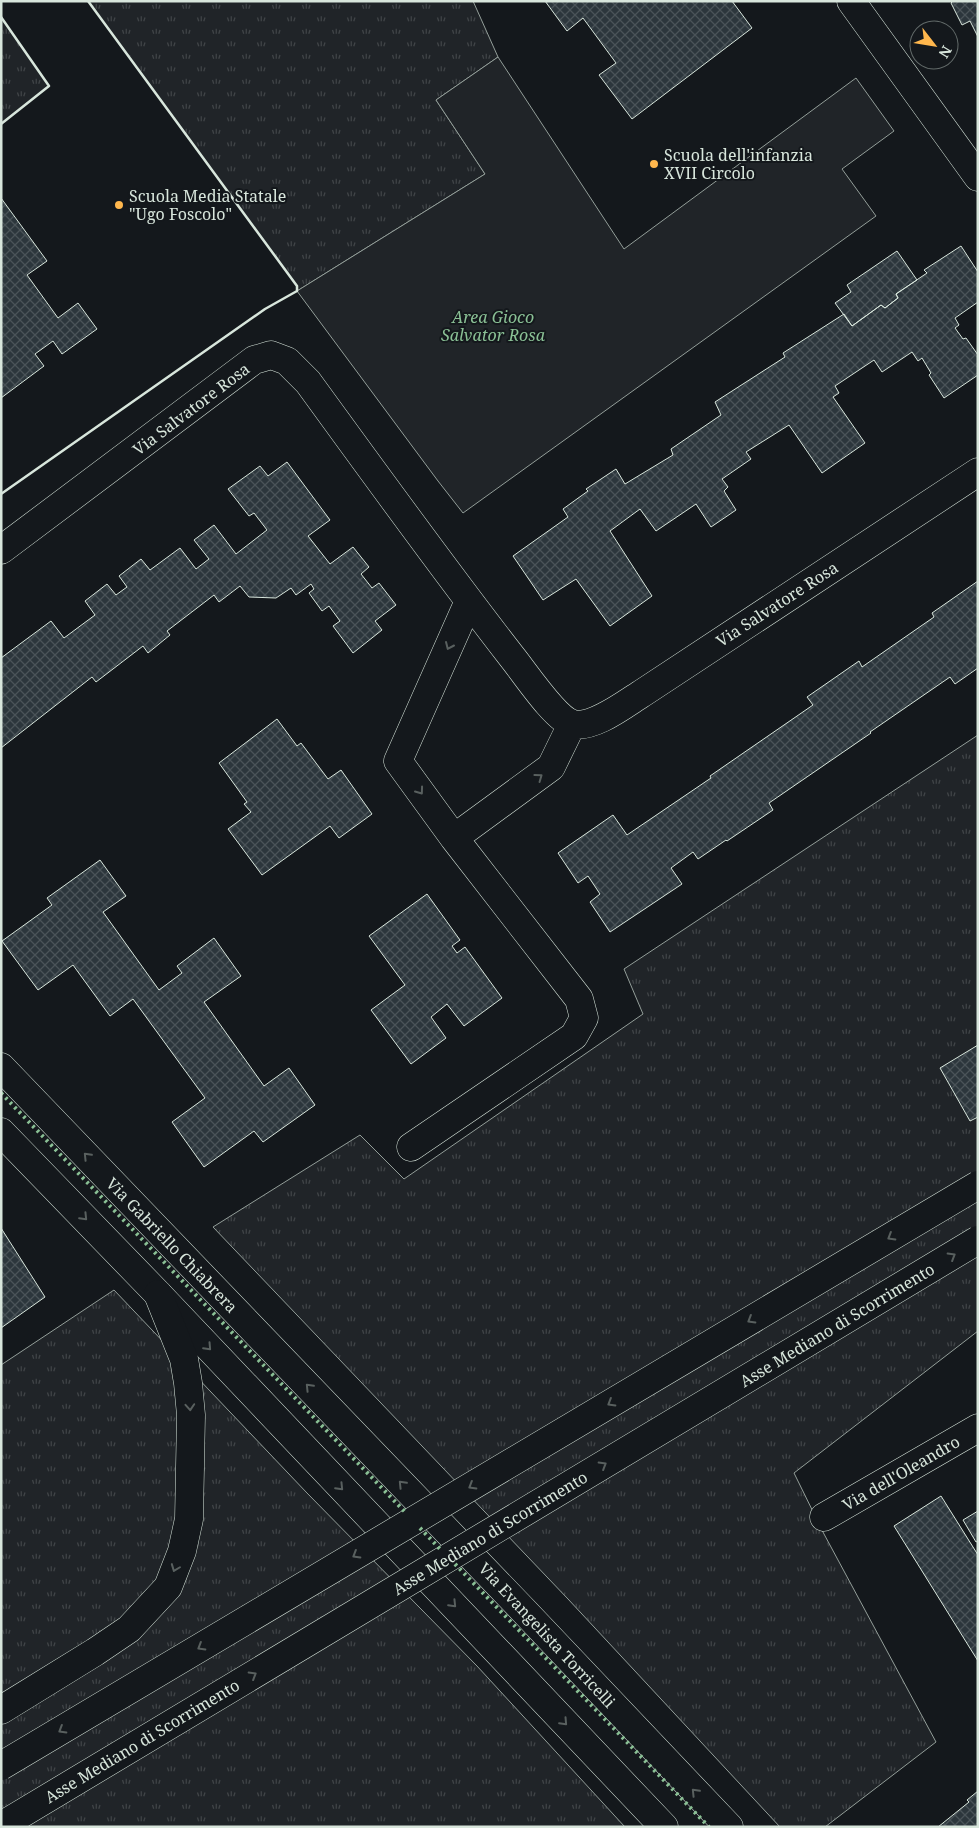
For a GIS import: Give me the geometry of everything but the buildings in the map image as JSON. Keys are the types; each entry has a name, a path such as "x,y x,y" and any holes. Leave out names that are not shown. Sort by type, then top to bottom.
{"main road":[{"path":"851,1 978,177"},
{"name":"Via Salvatore Rosa","path":"1,550 254,360 271,355 287,361 308,382 469,601 544,698 558,714 572,724 583,725 607,715 641,694 978,472"},
{"path":"411,1147 574,1036 584,1018 579,999 454,838 398,761 469,601"},
{"path":"454,838 552,767 572,724"},
{"name":"Via Gabriello Chiabrera","path":"1,1067 342,1422"},
{"path":"1,1132 158,1294 664,1827"},
{"path":"1,1766 978,1185"},
{"name":"Asse Mediano di Scorrimento","path":"1,1826 978,1240"},
{"path":"1,1710 129,1629 168,1587 182,1551 189,1519 191,1415 184,1359 158,1294"},
{"name":"Via Evangelista Torricelli","path":"342,1422 729,1827"},
{"name":"Via dell'Oleandro","path":"824,1517 978,1428"}],"green space":[{"path":"88,1 473,1 498,57 436,100 485,174 297,291 297,286"},
{"path":"1,17 49,86 1,124"},
{"name":"Area Gioco Salvator Rosa","path":"498,57 624,249 856,78 894,131 842,169 876,216 463,513 297,291 485,174 436,100"},
{"path":"978,735 978,1331 794,1473 824,1534 936,1742 825,1827 780,1827 568,1599 213,1227 360,1135 404,1179 643,1014 624,969"},
{"path":"114,1290 307,1493 477,1666 625,1827 1,1827 1,1365"}],"hedge":[{"path":"1,1093 407,1514"},
{"path":"420,1528 441,1550"},
{"path":"455,1564 709,1827"}],"wall":[{"path":"1,494 265,309 297,291 297,286 88,1"},
{"path":"1,17 49,86 1,124"}],"place":[{"name":"Scuola dell'infanzia XVII Circolo","path":"654,164"},
{"name":"Scuola Media Statale \"Ugo Foscolo\"","path":"119,205"}]}
